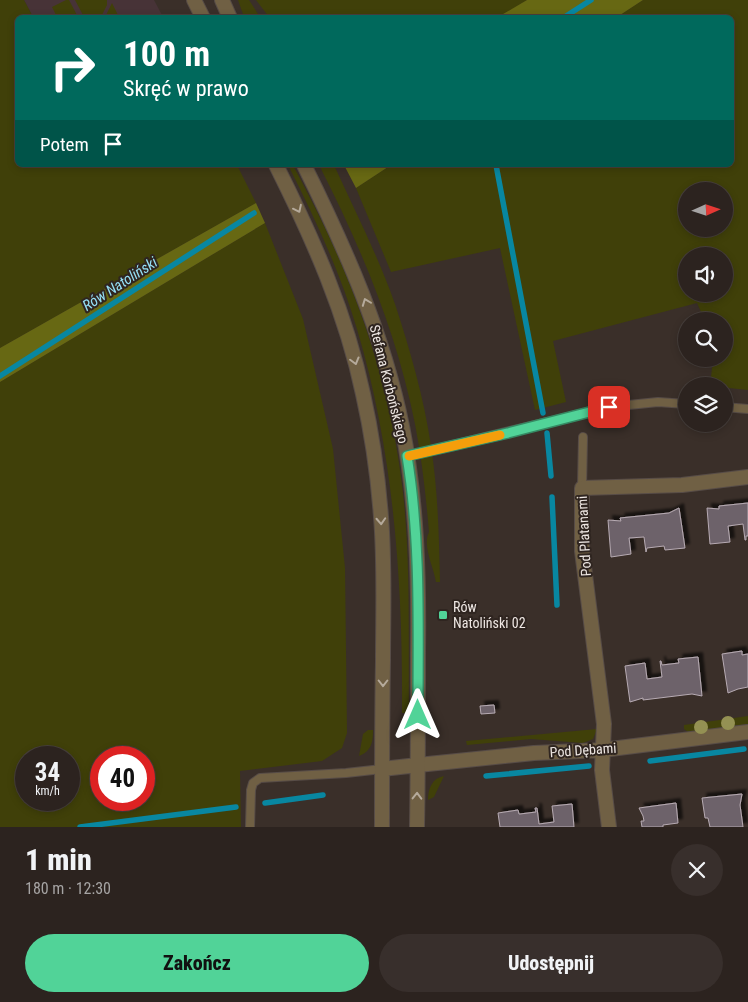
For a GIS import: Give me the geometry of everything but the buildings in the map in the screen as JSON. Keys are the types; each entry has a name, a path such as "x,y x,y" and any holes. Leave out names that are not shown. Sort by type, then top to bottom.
{"street":[{"path":"194,0 202,15"},
{"path":"222,0 229,15"},
{"name":"Stefana Korbońskiego","path":"277,167 306,225 342,315 363,392 370,426 378,484 383,555 382,827"},
{"name":"Stefana Korbońskiego","path":"305,167 348,257 368,306 392,386 407,456 415,515 418,562 417,827"},
{"name":"Pod Platanami","path":"609,827 602,770 604,724 582,551 582,488 682,485 748,477"},
{"name":"Pod Dębami","path":"382,769 534,753 602,750 748,732"}],"lane":[{"path":"407,456 609,407 658,402 678,403"},
{"path":"733,408 748,409"},
{"path":"582,488 583,437"},
{"path":"250,827 251,790 253,783 260,778 382,769"}],"shaded area":[{"path":"0,0 24,0 32,15 15,15 15,167 238,167 256,203 0,348"},
{"path":"24,0 154,0 162,15 32,15"},
{"path":"69,0 77,15 56,15 52,7"},
{"path":"75,0 107,0 107,5 102,15 83,15"},
{"path":"238,0 249,0 259,15 243,15"},
{"path":"256,0 527,0 503,15 267,15"},
{"path":"527,0 643,0 620,15 501,15"},
{"path":"643,0 748,0 748,390 733,388 733,377 711,377 712,367 733,367 733,312 701,312 697,303 553,341 566,402 535,410 500,248 391,272 356,188 388,167 734,167 734,15 620,15"},
{"path":"112,3 118,15 106,15"},
{"path":"289,167 294,167 341,263 375,357 395,438 406,520 409,713 402,713 401,616 398,568 394,519 380,423 357,329 335,266"},
{"path":"320,167 335,167 381,268 395,304 411,356 425,410 433,463 438,514 440,582 436,582 428,550 427,538 429,532 420,451 398,357 376,291"},
{"path":"345,167 388,167 356,188"},
{"path":"256,203 265,223 0,382 0,348"},
{"path":"265,223 303,319 333,449 345,568 347,733 342,748 322,761 240,771 241,827 0,827 0,382"},
{"path":"748,716 748,724 688,732 684,729 684,725"},
{"path":"597,729 593,739 583,743 531,739 467,745 466,741"},
{"path":"368,730 373,730 371,745 367,751 359,756 363,734"},
{"path":"444,776 434,797 428,800 429,792 436,779"}],"waterway":[{"name":"Rów Natoliński","path":"568,15 591,0"},
{"path":"496,167 543,413"},
{"name":"Rów Natoliński","path":"0,376 254,213"},
{"path":"547,433 551,476"},
{"path":"552,497 557,605"},
{"path":"650,761 744,749"},
{"path":"486,776 589,766"},
{"path":"265,803 323,795"},
{"path":"80,827 236,807"}],"slow traffic":[{"path":"409,456 500,435"}],"place":[{"name":"Rów Natoliński 02","path":"443,615"}],"route":[{"path":"418,715 418,562 415,515 407,456 609,407"}]}
